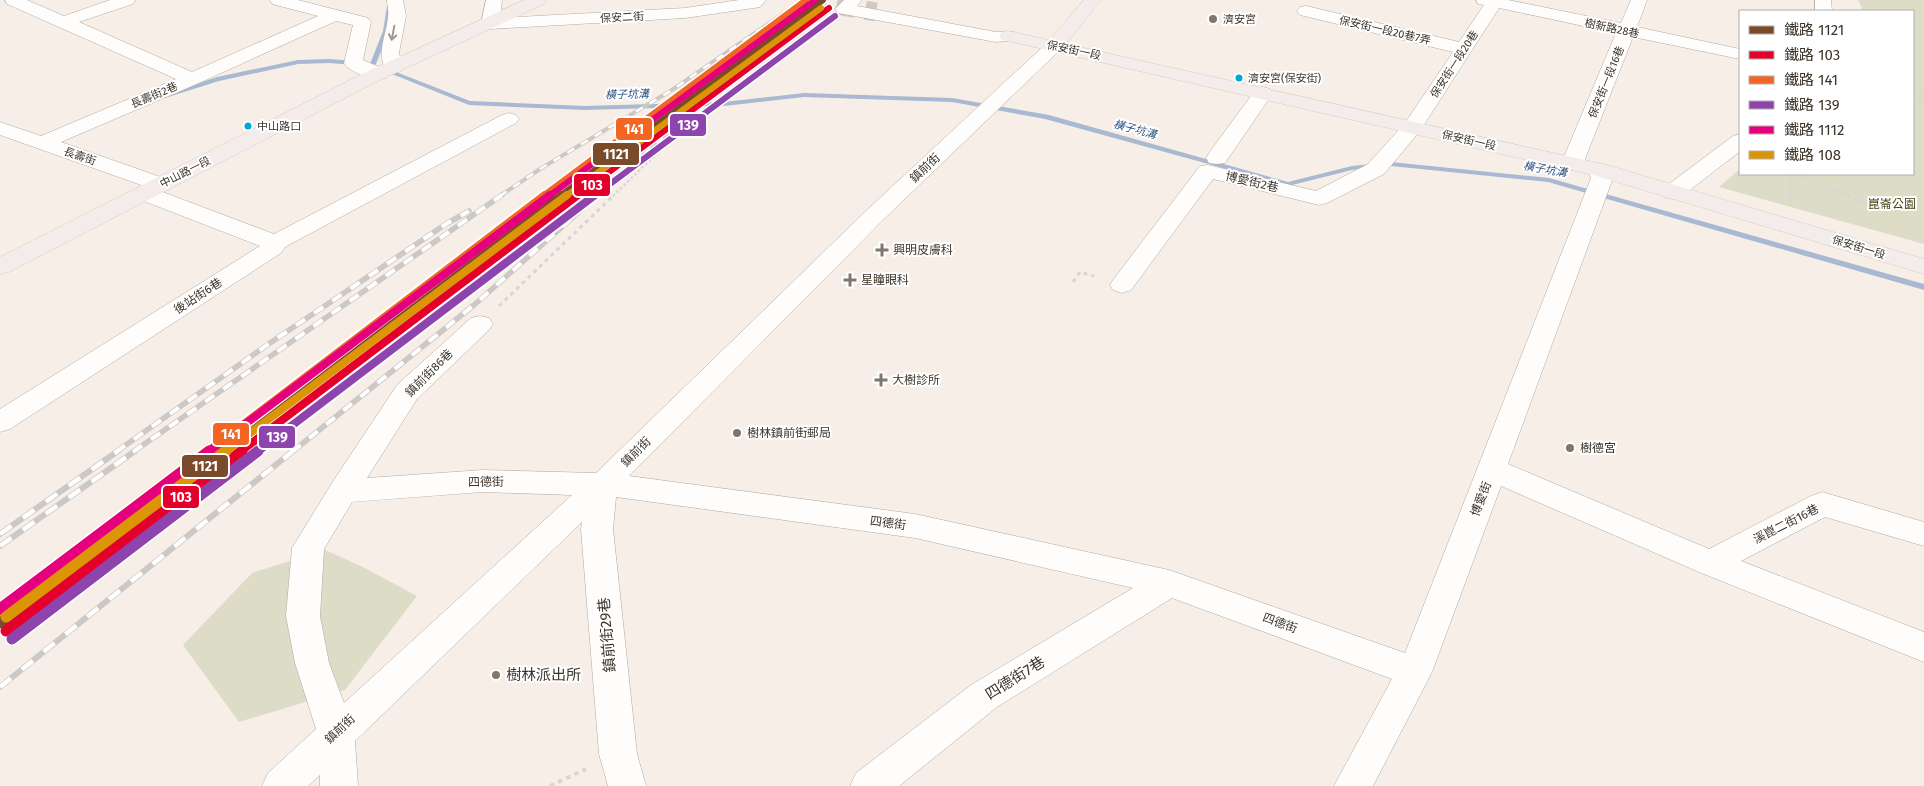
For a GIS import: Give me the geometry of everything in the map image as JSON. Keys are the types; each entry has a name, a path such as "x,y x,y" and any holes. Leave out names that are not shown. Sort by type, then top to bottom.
{"main road":[{"name":"中山路一段","path":"0,266 381,73 490,24 538,0"},
{"path":"1054,46 1092,0"},
{"name":"保安街一段","path":"1008,36 1572,164 1597,184 1674,192 1924,267"}],"street":[{"name":"長壽街2巷","path":"13,0 192,79"},
{"path":"63,22 127,0"},
{"path":"278,0 362,22 353,63 381,73 390,53 397,16 395,0"},
{"path":"490,24 494,0"},
{"name":"保安街一段","path":"854,0 844,9 996,37 1008,36"},
{"name":"保安街一段","path":"867,0 1005,32 1008,36"},
{"name":"保安街一段16巷","path":"1572,164 1639,0"},
{"name":"保安二街","path":"490,24 685,13 751,1"},
{"name":"樹新路28巷","path":"1492,1 1739,54"},
{"name":"保安街一段20巷","path":"1413,127 1464,49 1492,1"},
{"name":"保安街一段20巷7弄","path":"1306,11 1464,49"},
{"path":"192,79 334,15"},
{"name":"鎮前街","path":"281,786 604,484 876,214 1054,46"},
{"name":"長壽街2巷","path":"42,142 192,79"},
{"path":"1217,158 1263,93"},
{"name":"後站街6巷","path":"0,422 273,248 275,243 508,119"},
{"name":"博愛街2巷","path":"1122,285 1208,171 1319,198 1380,164 1413,127"},
{"name":"長壽街","path":"0,128 42,142 152,189"},
{"path":"1674,192 1691,176 1724,155 1739,141"},
{"name":"博愛街","path":"1353,786 1415,672 1493,470 1597,184"},
{"path":"152,189 275,243"},
{"name":"鎮前街86巷","path":"339,786 336,733 312,663 302,616 308,548 343,490 407,392 480,324"},
{"path":"1493,470 1710,563 1924,647"},
{"name":"四德街","path":"343,490 483,481 604,484 914,526 1169,582 1415,672"},
{"name":"鎮前街29巷","path":"604,484 597,530 618,754 627,786"},
{"name":"溪崑二街16巷","path":"1710,563 1822,504 1924,534"},
{"name":"四德街7巷","path":"869,786 984,696 1169,582"}],"path":[{"path":"480,324 677,134"},
{"path":"1790,206 1791,175"},
{"path":"1798,175 1866,203"}],"green space":[{"name":"崑崙公園","path":"1858,0 1924,0 1924,244 1719,187 1739,170 1739,175 1914,175 1914,10 1861,10"},
{"path":"325,550 363,567 417,596 345,690 239,722 183,645 252,573"}],"waterway":[{"path":"373,64 386,31 391,0"},
{"path":"165,96 217,79 298,62 329,61 356,63"},
{"name":"橫子坑溝","path":"384,69 469,103 585,108 724,104 804,95 952,100 1046,117 1288,184 1352,168 1391,164 1549,180 1924,287"}],"tunnel":[{"path":"808,0 876,12"}],"railway":[{"path":"500,196 540,169 672,90 803,0"},
{"path":"597,196 783,30"},
{"path":"133,452 502,195"},
{"path":"292,452 474,305 598,195"},
{"path":"116,452 270,343 446,224 469,211"},
{"path":"0,534 118,451"},
{"path":"0,546 135,451"},
{"path":"0,687 293,451"}],"rail line":[{"name":"141","path":"0,610 486,239 806,0"},
{"name":"1112","path":"0,609 473,252 815,0"},
{"name":"1121","path":"0,623 492,247 823,0"},
{"name":"108","path":"6,617 479,260 821,8"},
{"name":"103","path":"6,631 498,255 829,8"},
{"name":"139","path":"12,639 504,263 835,16"}],"place":[{"name":"濟安宮","path":"1213,19"},
{"name":"濟安宮(保安街)","path":"1239,78"},
{"name":"中山路口","path":"248,126"},
{"name":"興明皮膚科","path":"882,250"},
{"name":"星瞳眼科","path":"850,280"},
{"name":"大樹診所","path":"881,380"},
{"name":"樹林鎮前街郵局","path":"737,433"},
{"name":"樹德宮","path":"1570,448"},
{"name":"樹林派出所","path":"496,675"}]}
